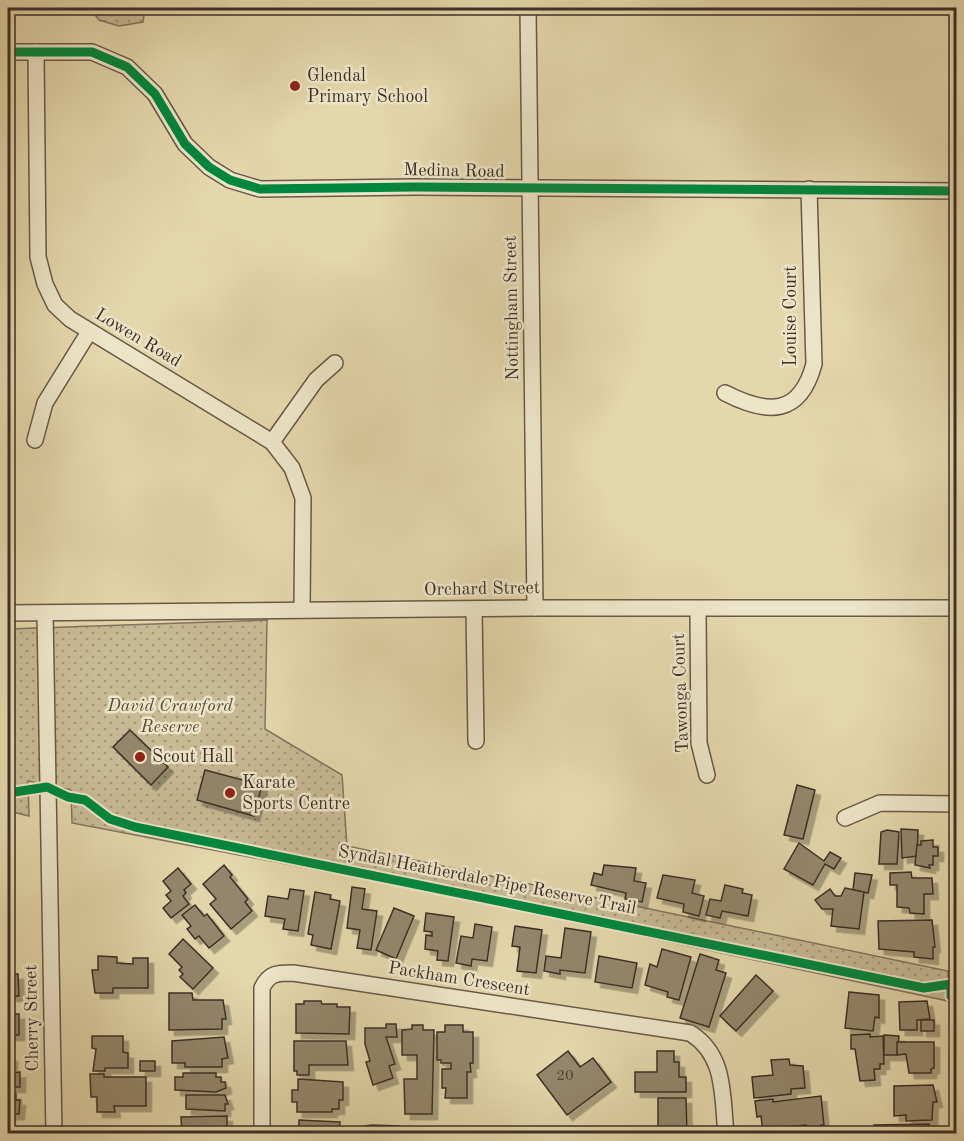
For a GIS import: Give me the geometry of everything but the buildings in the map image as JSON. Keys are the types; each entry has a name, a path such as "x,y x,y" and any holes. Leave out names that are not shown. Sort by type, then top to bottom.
{"street":[{"name":"Nottingham Street","path":"528,8 535,608"},
{"name":"Medina Road","path":"8,52 92,52 127,67 154,94 185,144 209,167 230,180 260,189 415,186 957,191"},
{"name":"Lowen Road","path":"36,52 38,257 45,284 55,305 89,332 272,442 292,468 303,498 302,610"},
{"name":"Louise Court","path":"726,393 749,406 768,408 788,405 800,396 809,382 814,364 809,189"},
{"path":"35,440 45,403 89,332"},
{"path":"272,442 316,380 334,363"},
{"name":"Orchard Street","path":"8,614 535,608 957,608"},
{"path":"474,609 476,741"},
{"name":"Tawonga Court","path":"698,609 699,743 706,776"},
{"name":"Cherry Street","path":"45,613 54,1134"},
{"path":"845,818 880,803 957,804"},
{"name":"Packham Crescent","path":"262,1134 262,988 267,978 276,973 690,1033 702,1041 713,1053 719,1071 726,1134"}],"green space":[{"path":"90,8 145,8 143,22 119,26 99,20"},
{"name":"David Crawford Reserve","path":"267,620 265,729 342,775 347,846 948,971 948,1001 444,894 72,823 71,790 28,781 29,816 8,811 8,629"}],"cycle path":[{"path":"8,52 92,52 127,67 155,94 185,144 209,167 230,180 260,189 415,187 956,191"},
{"name":"Syndal Heatherdale Pipe Reserve Trail","path":"8,793 47,787 68,797 85,800 110,819 135,827 924,988 951,984 951,996 956,997"}],"place":[{"name":"Glendal Primary School","path":"295,86"},
{"name":"Scout Hall","path":"140,757"},
{"name":"Karate Sports Centre","path":"230,793"}]}
